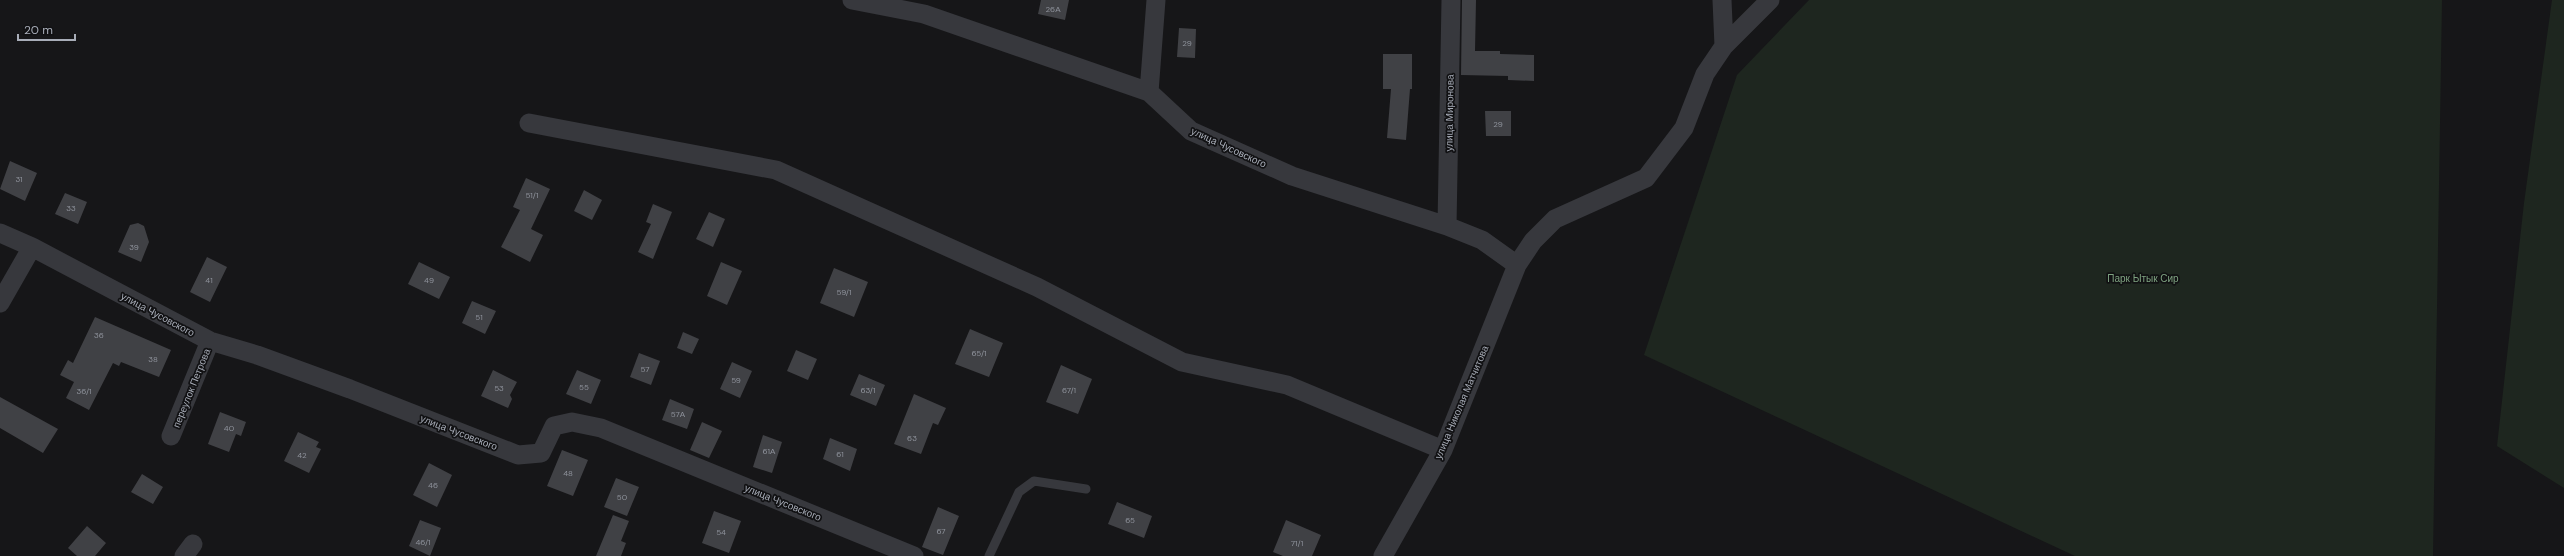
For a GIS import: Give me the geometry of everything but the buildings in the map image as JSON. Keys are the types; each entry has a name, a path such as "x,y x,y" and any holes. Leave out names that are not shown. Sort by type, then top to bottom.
{"street":[{"name":"улица Чусовского","path":"852,0 924,7 1149,92 1191,131 1292,176 1447,226 1482,240 1517,265"},
{"path":"1149,92 1156,0"},
{"name":"улица Миронова","path":"1447,226 1451,0"},
{"path":"1722,0 1724,46"},
{"name":"улица Николая Матчитова","path":"1383,556 1443,450 1517,265 1533,241 1555,219 1646,178 1684,128 1705,74 1724,46 1770,0"},
{"path":"529,122 776,170 1037,287 1182,362 1288,385 1443,450"},
{"name":"улица Чусовского","path":"0,233 32,247 210,341 256,355 343,386 518,455 541,453 554,426 572,422 601,428 914,556"},
{"path":"0,303 32,247"},
{"name":"переулок Петрова","path":"171,436 210,341"}],"lane":[{"path":"989,556 1019,492 1034,481 1086,489"}],"green space":[{"name":"Парк Ытык Сир","path":"1809,0 2442,0 2433,556 2075,556 1644,355 1737,75"},
{"path":"2552,0 2564,0 2564,488 2497,446 2524,203"}]}
